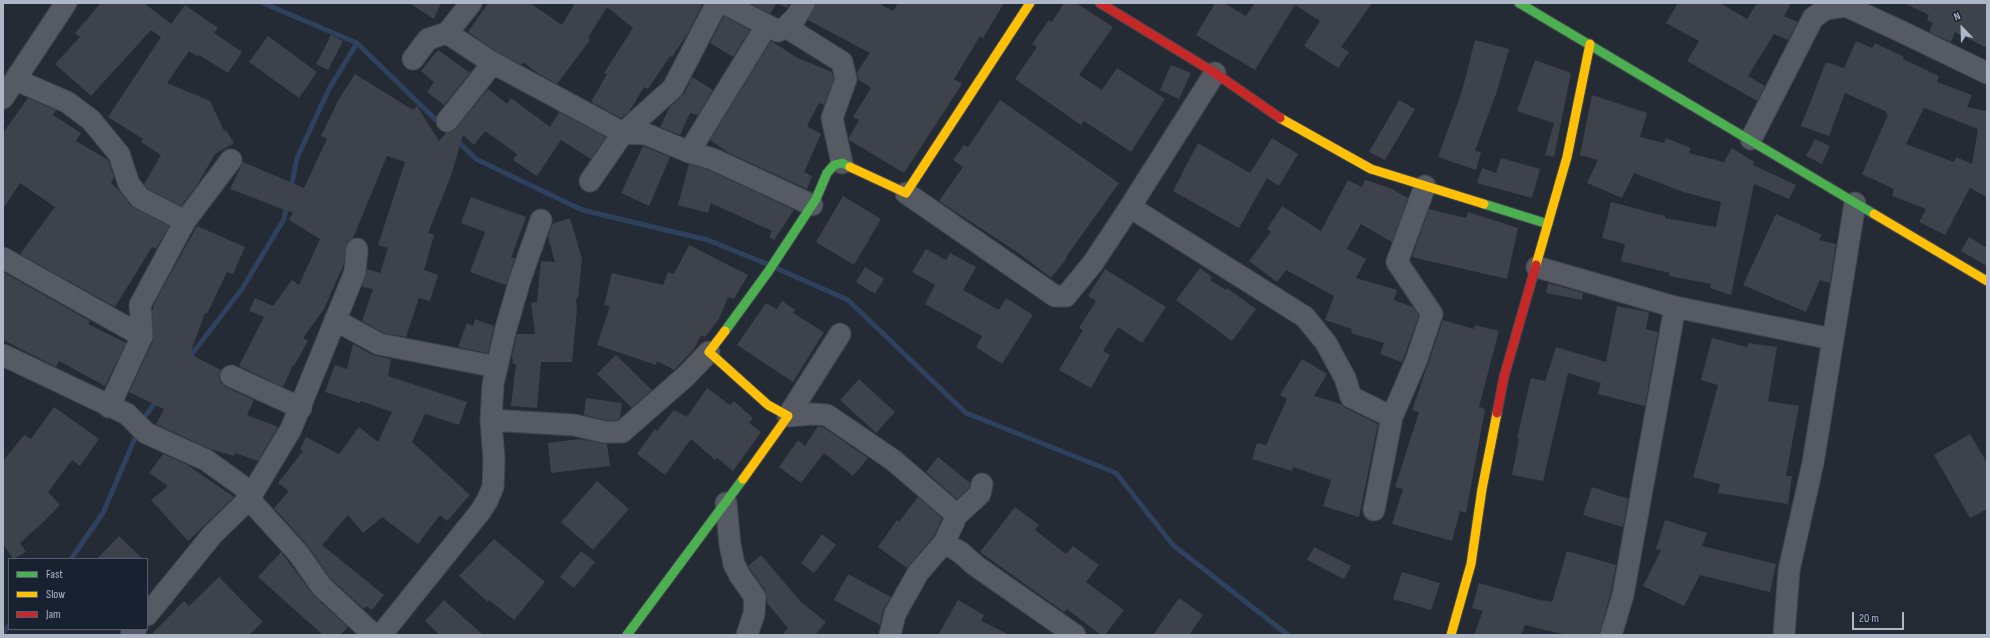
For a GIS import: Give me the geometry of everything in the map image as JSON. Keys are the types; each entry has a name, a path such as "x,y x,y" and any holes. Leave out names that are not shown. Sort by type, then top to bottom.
{"street":[{"path":"3,98 66,3"},
{"path":"413,59 428,39 447,33 471,3"},
{"path":"590,181 622,133 673,88 717,3"},
{"path":"724,3 776,26 842,62 846,79 832,118 842,163"},
{"path":"689,152 776,26 796,17 804,3"},
{"path":"906,193 1030,3"},
{"path":"1100,3 1215,73 1286,122 1371,169 1548,224"},
{"path":"1519,3 1751,139 1855,203 1987,281"},
{"path":"1751,139 1813,18 1825,9 1846,6 1987,73"},
{"path":"447,33 493,63 622,133 646,134 689,152 713,159 812,205"},
{"path":"1451,635 1471,564 1482,489 1504,377 1537,267 1567,157 1590,44"},
{"path":"447,121 493,63"},
{"path":"491,420 574,425 605,432 622,432 686,376 709,352 743,308 768,272 812,205 827,173 834,165 842,163 906,193 1055,296 1066,296 1072,290 1130,207 1215,73"},
{"path":"16,80 56,96 75,107 91,120 119,154 129,184 140,198 185,221"},
{"path":"118,411 142,336 140,305 185,221 231,160"},
{"path":"1374,510 1392,417 1416,361 1432,314 1406,273 1397,262 1425,186"},
{"path":"1784,635 1790,570 1813,463 1855,203"},
{"path":"1130,207 1306,317 1326,343 1345,378 1351,398 1392,417"},
{"path":"381,635 487,501 493,487 494,460 491,420 493,384 520,280 541,220"},
{"path":"148,614 213,534 248,499 291,429 301,408 355,272 357,249"},
{"path":"3,258 142,336"},
{"path":"1537,267 1674,307 1832,339"},
{"path":"1611,635 1623,595 1674,307"},
{"path":"335,320 379,344 497,367"},
{"path":"627,635 726,503 788,416 840,334"},
{"path":"709,352 768,405 788,416 813,414 827,415 893,460 957,515"},
{"path":"3,355 118,411 146,433 206,460 245,488 248,499 298,553 322,587 374,635"},
{"path":"231,376 301,408"},
{"path":"890,635 895,614 918,573 944,543 957,515 980,494 982,484"},
{"path":"726,503 730,545 734,564 755,597 754,614 747,635"},
{"path":"944,543 960,552 976,566 1075,635"}],"building":[{"path":"101,3 144,3 171,24 185,5 218,28 214,33 242,52 228,73 199,55 198,57 189,51 167,83 210,101 224,131 226,130 234,143 215,154 197,185 181,206 148,189 144,184 161,155 141,142 143,139 108,117 161,37 151,30 91,96 55,64 80,37 75,33"},
{"path":"409,3 441,3 434,19"},
{"path":"488,3 530,3 562,25 575,3 703,3 688,33 672,57 670,56 648,89 644,87 629,112 621,118 591,102 607,74 604,73 633,28 607,7 588,38 590,40 557,84 539,74 523,62 521,65 499,53 468,32"},
{"path":"750,3 777,3 770,14"},
{"path":"777,3 790,3 787,8"},
{"path":"816,3 878,3 893,11 898,3 1004,3 983,38 980,36 954,79 962,84 904,173 849,140 859,120 853,117 871,88 858,79 857,72 870,53 808,20"},
{"path":"1064,3 1076,3 1113,27 1079,75 1102,90 1117,68 1165,99 1131,152 1084,121 1081,125 1015,79 1037,47 1032,44 1049,20 1052,22"},
{"path":"1215,3 1224,3 1246,16 1255,3 1372,3 1341,47 1349,52 1338,68 1304,46 1320,21 1295,5 1255,70 1196,35"},
{"path":"1678,3 1720,3 1747,19 1757,3 1791,3 1784,16 1798,22 1788,40 1774,34 1748,76 1765,86 1757,101 1687,61 1699,41 1666,23"},
{"path":"1904,3 1987,3 1987,48 1955,32 1951,42 1929,32 1933,23 1927,20 1929,15"},
{"path":"724,16 750,30 733,57 710,43"},
{"path":"331,35 343,41 328,70 316,64"},
{"path":"268,36 317,72 299,98 249,62"},
{"path":"1475,40 1509,49 1497,91 1475,151 1481,152 1476,170 1438,157 1462,91"},
{"path":"771,41 798,58 832,72 834,78 824,105 819,103 807,126 821,134 804,172 812,176 807,189 729,153 710,140"},
{"path":"1856,41 1872,48 1875,43 1904,57 1903,59 1939,76 1937,82 1972,95 1967,107 1987,111 1987,197 1970,188 1945,235 1919,222 1926,209 1892,196 1894,189 1862,174 1888,115 1886,114 1887,112 1845,93 1829,136 1801,126 1826,62 1844,68","holes":["1924,108 1978,129 1972,164 1956,157 1954,162 1906,144"]},
{"path":"438,50 470,73 444,105 427,92 434,82 421,71"},
{"path":"1535,60 1571,73 1554,157 1545,155 1554,123 1517,111"},
{"path":"1171,65 1191,73 1179,99 1160,90"},
{"path":"355,74 413,110 417,106 439,141 446,133 452,132 456,128 488,89 507,104 511,98 550,127 559,112 606,137 591,159 561,140 537,176 513,160 517,154 485,131 474,145 463,135 451,176 428,233 434,235 424,270 438,275 430,301 419,298 406,337 383,333 362,321 373,289 362,287 367,269 380,273 388,248 378,245 405,162 387,156 353,238 347,242 344,264 324,309 303,338 308,341 294,366 293,365 283,387 239,366 264,317 249,311 255,298 273,306 292,280 299,285 320,239 289,220 293,213 230,189 243,162 304,188 327,139 321,136 339,99"},
{"path":"692,77 713,90 698,115 690,113 680,135 660,127 670,107 684,94"},
{"path":"1592,95 1647,113 1640,137 1664,143 1666,138 1691,148 1689,153 1724,162 1732,148 1754,162 1753,165 1796,185 1789,199 1754,184 1731,295 1710,288 1711,284 1669,276 1670,273 1621,261 1625,244 1602,238 1611,202 1665,216 1665,218 1716,227 1721,202 1683,192 1634,173 1622,198 1587,183 1598,160 1580,155"},
{"path":"28,98 56,110 53,115 81,133 76,141 108,160 114,177 111,183 118,189 131,206 169,226 156,249 152,247 115,307 20,254 55,207 20,183 3,209 3,133"},
{"path":"1000,100 1119,183 1066,257 1067,258 1051,278 1020,254 939,201 963,167 953,160 964,145 968,147"},
{"path":"1399,100 1415,109 1385,160 1369,152"},
{"path":"1272,138 1298,154 1279,186 1267,178 1239,228 1173,191 1198,143 1250,173"},
{"path":"1815,139 1830,146 1822,164 1806,156"},
{"path":"643,146 670,157 649,206 621,193"},
{"path":"1501,158 1540,169 1532,198 1477,183 1482,168 1496,173"},
{"path":"689,164 709,170 794,210 774,240 769,237 772,231 711,203 708,213 678,205"},
{"path":"1348,180 1362,187 1365,180 1390,188 1408,198 1392,242 1361,224 1347,249 1366,259 1356,278 1397,290 1394,300 1413,307 1419,316 1402,362 1380,354 1384,343 1351,333 1352,329 1325,320 1334,296 1286,270 1277,282 1249,261 1271,232 1267,229 1282,206 1321,231"},
{"path":"843,196 881,219 854,265 816,242"},
{"path":"471,197 526,217 511,258 515,258 506,285 470,272 485,232 461,223"},
{"path":"1429,209 1466,218 1468,212 1518,228 1507,279 1412,257"},
{"path":"1776,214 1822,235 1819,240 1836,244 1830,283 1820,280 1806,312 1743,285"},
{"path":"570,218 582,259 578,299 576,298 577,310 572,362 541,362 537,408 511,406 516,364 513,364 512,356 517,334 535,334 531,303 537,302 541,261 555,262 548,237 552,224"},
{"path":"197,226 245,247 233,274 227,272 207,314 205,313 190,354 221,370 219,378 221,383 226,387 254,400 247,415 278,427 258,461 235,453 234,456 210,449 156,424 164,409 129,392 153,341 152,311 156,300"},
{"path":"1969,237 1987,248 1987,266 1961,251"},
{"path":"689,245 748,275 734,299 728,297 719,319 705,337 701,335 694,349 674,370 657,361 656,365 597,345 610,306 604,305 612,273 663,285 668,272 674,274"},
{"path":"926,249 946,260 950,253 976,267 963,290 999,310 1006,298 1033,315 1002,364 976,347 982,336 925,304 935,285 912,272"},
{"path":"865,267 884,279 875,294 856,282"},
{"path":"1200,268 1212,277 1210,280 1226,290 1227,288 1256,309 1232,341 1176,300"},
{"path":"1105,269 1166,307 1142,343 1118,327 1103,351 1110,355 1091,388 1059,370 1083,330 1079,328 1096,301 1088,296"},
{"path":"3,272 90,321 88,324 126,343 105,386 59,361 56,367 3,340"},
{"path":"1548,283 1583,293 1582,300 1546,293"},
{"path":"782,301 795,310 793,313 824,332 793,382 737,345 766,303 777,309"},
{"path":"1617,306 1649,312 1646,329 1658,332 1645,406 1598,394 1601,383 1568,373 1543,481 1512,475 1519,439 1517,438 1531,378 1545,381 1556,347 1606,362"},
{"path":"475,319 494,326 488,353 458,347 467,323 473,326"},
{"path":"1443,320 1474,329 1475,325 1499,331 1479,407 1485,409 1466,513 1460,511 1452,541 1392,524 1403,489 1395,487 1419,412 1412,410"},
{"path":"1712,338 1747,347 1748,343 1777,347 1768,401 1799,406 1786,476 1792,476 1788,504 1718,493 1720,484 1693,477 1718,385 1701,380"},
{"path":"353,344 373,355 391,359 388,376 467,402 459,425 425,414 412,442 470,495 447,521 440,515 418,544 382,517 363,533 348,515 322,545 384,595 372,610 366,606 364,609 331,579 307,545 274,508 289,491 278,483 303,451 300,449 306,437 339,454 359,427 378,442 392,412 361,401 360,403 325,392 335,365 347,369"},
{"path":"616,355 652,390 632,408 597,374"},
{"path":"1302,359 1327,374 1314,396 1341,404 1378,424 1359,517 1323,506 1331,480 1293,467 1292,471 1252,459 1257,443 1266,445 1287,399 1280,395"},
{"path":"859,379 895,412 876,433 840,400"},
{"path":"707,388 730,405 734,401 753,418 749,423 761,432 733,471 717,458 715,460 691,439 665,475 637,454 655,429 657,431 674,410 687,417"},
{"path":"586,398 622,403 620,418 617,420 606,420 584,415"},
{"path":"54,407 99,439 80,466 72,460 48,492 60,505 20,543 26,552 12,558 3,544 3,461 24,435 31,439"},
{"path":"818,426 823,427 868,458 853,476 824,453 801,483 779,467 798,440 805,446"},
{"path":"1970,434 1987,463 1987,509 1970,518 1934,455"},
{"path":"580,439 607,444 610,466 551,473 548,443"},
{"path":"163,454 186,464 234,497 188,541 151,500 168,486 149,473"},
{"path":"938,457 970,483 969,488 957,499 926,472"},
{"path":"597,481 629,509 593,550 561,522"},
{"path":"1592,487 1628,499 1623,527 1583,515"},
{"path":"918,497 942,518 934,536 907,568 878,547 897,520 899,522"},
{"path":"1015,507 1039,525 1035,530 1066,554 1073,546 1099,565 1086,582 1124,610 1105,635 1101,635 1067,609 1064,612 980,552"},
{"path":"1665,520 1707,533 1702,546 1776,564 1770,592 1700,575 1684,606 1643,586 1661,550 1656,549"},
{"path":"822,534 836,545 814,573 801,563"},
{"path":"119,536 142,558 98,558"},
{"path":"494,539 545,582 514,620 489,600 488,602 459,576"},
{"path":"1314,547 1351,566 1344,579 1307,560"},
{"path":"581,551 595,562 574,588 560,577"},
{"path":"1567,551 1616,565 1611,592 1599,635 1566,635 1525,625 1521,635 1474,635 1483,611 1472,608 1479,583 1543,601 1552,602"},
{"path":"281,552 314,596 348,627 340,635 323,635 258,577"},
{"path":"761,555 801,602 826,622 815,635 782,635 788,628 767,603 765,590 748,566"},
{"path":"1402,572 1440,583 1431,610 1393,599"},
{"path":"848,574 891,597 883,611 880,625 834,600"},
{"path":"219,577 263,622 249,635 151,635 184,601 189,606"},
{"path":"1179,598 1203,615 1189,635 1153,635"},
{"path":"444,600 483,635 440,635 425,621"},
{"path":"958,600 984,615 981,621 1010,635 938,635"}],"waterway":[{"path":"263,3 357,43 476,159 582,210 708,240 767,264"},
{"path":"291,188 297,158 329,89 357,43"},
{"path":"188,359 242,289 284,219 287,203"},
{"path":"776,268 848,300 966,413 1116,473 1173,545 1288,635"},
{"path":"141,422 158,399"},
{"path":"72,558 103,513 138,431"},
{"path":"3,632 8,627"}],"traffic: fast":[{"path":"1519,3 1874,214"},
{"path":"725,331 768,272 816,199 827,173 834,165 842,163 850,167"},
{"path":"1484,204 1548,224"},
{"path":"627,635 743,479"}],"traffic: slow":[{"path":"850,167 906,193 1030,3"},
{"path":"1536,265 1567,157 1590,44"},
{"path":"1280,118 1371,169 1484,204"},
{"path":"1874,214 1987,281"},
{"path":"725,331 709,352 768,405 788,416 743,479"},
{"path":"1451,635 1471,564 1482,489 1497,413"}],"traffic: jam":[{"path":"1100,3 1215,73 1280,118"},
{"path":"1497,413 1504,377 1536,265"}]}
